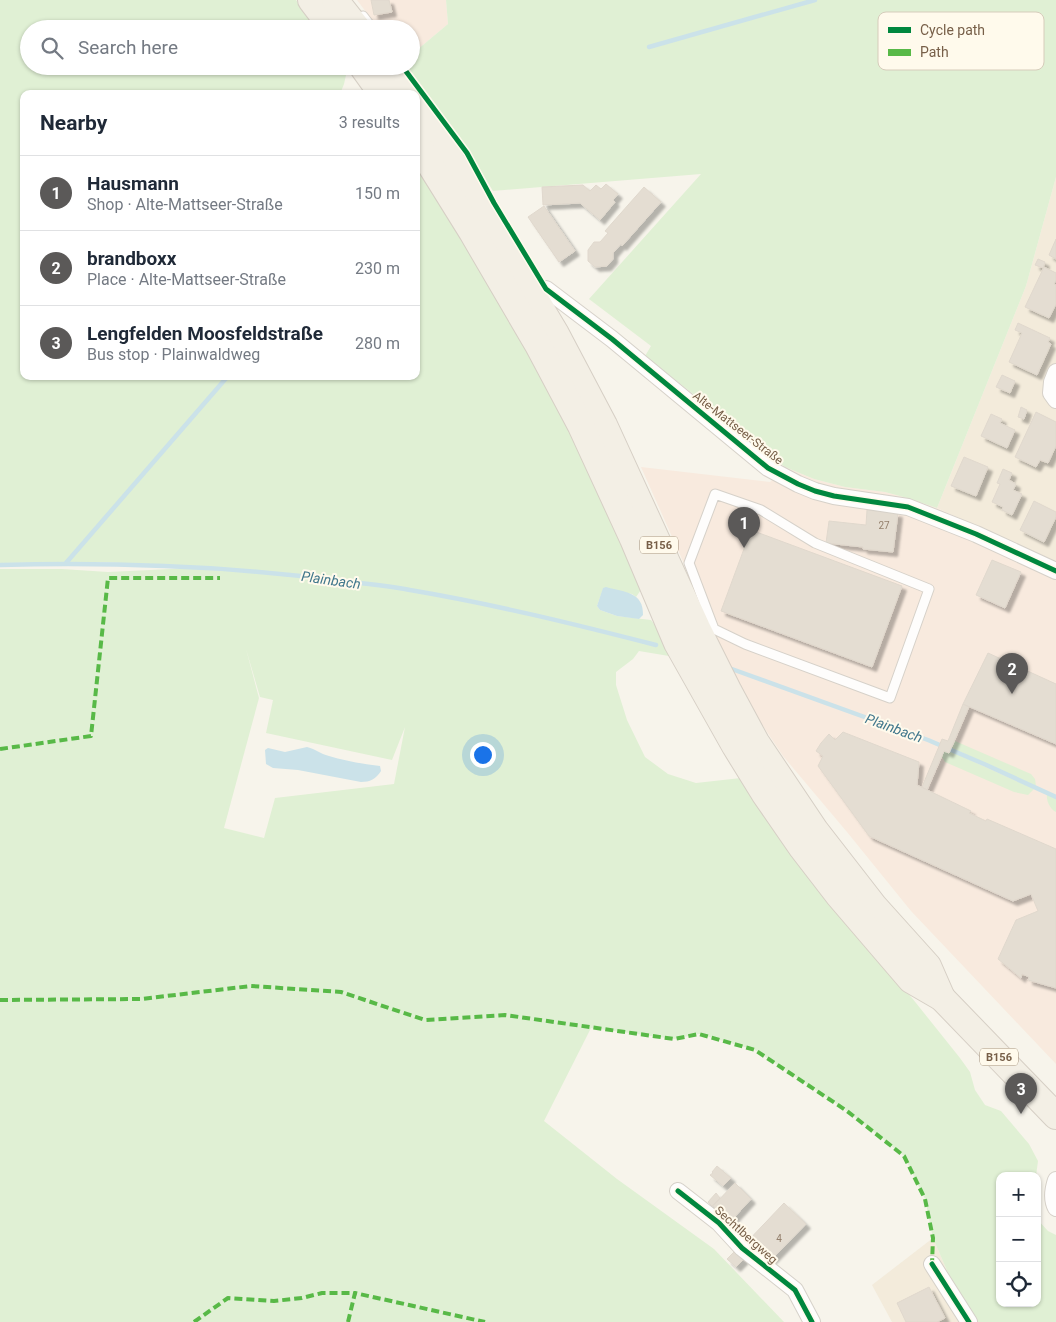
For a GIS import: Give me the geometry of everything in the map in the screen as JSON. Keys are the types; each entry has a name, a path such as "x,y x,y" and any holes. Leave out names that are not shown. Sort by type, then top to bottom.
{"main road":[{"path":"311,0 326,20"},
{"path":"368,75 379,90"},
{"path":"393,75 404,90"},
{"name":"B156","path":"420,112 461,175 560,342 604,425 697,628 756,742 814,830 874,906 928,966 942,998"},
{"name":"B156","path":"420,148 472,232 538,345 581,426 633,538 677,643 764,794 839,896 911,980 942,998 1056,1116"}],"street":[{"name":"Alte-Mattseer-Straße","path":"546,289 612,339 768,468 815,492 908,507 976,534 1056,571"},
{"path":"1056,372 1052,382 1051,394 1056,400"},
{"path":"1056,1180 1053,1190 1056,1208"},
{"name":"Sechtlbergweg","path":"678,1192 719,1223 742,1248 795,1290 812,1322"},
{"path":"932,1264 969,1322"}],"lane":[{"path":"350,12 361,20"},
{"path":"715,494 761,510 815,543 929,590 890,698 746,644 714,629 689,563 715,494"}],"shaded area":[{"path":"357,0 446,0 448,24 420,47 420,20 372,20"},
{"path":"1056,177 1056,562 937,508 1026,286"},
{"path":"641,467 770,482 785,467 814,479 845,487 885,492 937,508 1056,562 1056,1064 911,911 783,756 737,687"},
{"path":"933,1238 957,1294 977,1322 892,1322 872,1285"}],"green space":[{"path":"0,0 296,0 312,20 20,20 20,75 346,75 342,90 20,90 20,380 420,380 420,167 534,358 584,458 643,587 636,597 632,594 603,589 597,606 600,610 617,616 651,620 658,629 669,656 639,651 633,659 616,672 616,685 627,720 645,757 668,774 696,783 741,778 868,948 912,998 960,1058 970,1072 975,1090 985,1105 1001,1111 1029,1144 1038,1161 1037,1172 996,1172 996,1307 1041,1307 1041,1223 1048,1231 1056,1235 1056,1322 977,1322 957,1294 933,1238 925,1199 904,1156 847,1111 755,1050 699,1034 674,1039 591,1028 544,1121 617,1179 714,1249 784,1322 0,1322 0,569 62,569 108,572 214,567 100,562 0,563","holes":["246,649 260,697 273,700 266,733 392,760 405,727 394,784 275,798 264,838 224,828 259,698"]},
{"path":"446,0 1056,0 1056,177 1026,286 937,508 885,492 845,487 814,479 785,467 645,356 651,346 589,299 701,174 493,191 460,137 414,75 420,75 420,47 448,24"},
{"path":"955,741 1031,774 1035,779 1036,786 952,748"},
{"path":"944,751 949,753 950,751 1034,789 1028,795 1014,792 945,762 942,757"},
{"path":"1047,794 1056,799 1056,812 1049,804"}],"water":[{"path":"606,587 632,594 636,597 642,607 643,615 639,619 617,616 600,610 597,606 603,588"},
{"path":"307,747 335,758 380,766 381,771 372,780 361,782 298,770 273,768 266,764 265,750 268,748 285,752"}],"building":[{"path":"371,0 389,0 392,12 374,15"},
{"path":"606,184 618,194 613,200 615,202 600,220 580,203 543,205 542,187 583,185 590,191 596,185 601,189"},
{"path":"644,187 661,202 622,246 621,244 613,253 613,259 607,266 595,267 588,261 588,250 594,242 600,242 608,233 605,231"},
{"path":"544,206 575,251 559,262 528,217"},
{"path":"1056,239 1056,259 1049,255"},
{"path":"1038,259 1045,262 1043,268 1035,265"},
{"path":"1044,267 1056,273 1054,284 1056,285 1056,304 1049,318 1025,307"},
{"path":"1018,323 1050,338 1048,342 1051,344 1037,375 1009,362 1022,333 1015,330"},
{"path":"1002,375 1015,381 1010,393 996,387"},
{"path":"1021,407 1027,410 1024,419 1018,417"},
{"path":"1036,412 1056,422 1056,446 1048,463 1040,460 1036,467 1015,457"},
{"path":"991,414 1002,419 1000,423 1015,430 1007,448 981,436"},
{"path":"964,457 988,467 976,496 951,486"},
{"path":"1003,469 1012,473 1009,480 1016,484 1013,490 1022,494 1012,515 1002,510 1003,507 992,502 1000,484 997,483"},
{"path":"1034,501 1056,512 1056,517 1044,542 1020,530"},
{"path":"867,510 898,513 893,552 826,543 829,521 866,525"},
{"path":"751,530 902,586 872,667 721,611"},
{"path":"992,560 1021,572 1005,608 976,595"},
{"path":"988,653 1056,684 1056,744 963,704"},
{"path":"963,704 969,707 949,753 944,751 927,790 922,787 942,739 948,741"},
{"path":"843,732 919,762 917,785 971,811 969,813 986,821 987,819 1056,849 1056,988 1028,980 1029,977 1022,974 1021,978 998,959 1016,920 1038,911 1031,894 1013,901 869,836 818,766 823,756 816,751 821,743 829,734 835,740"},
{"path":"717,1166 731,1178 723,1186 710,1175"},
{"path":"735,1183 751,1199 730,1222 713,1206"},
{"path":"716,1193 720,1198 712,1206 708,1202"},
{"path":"784,1203 806,1224 767,1264 745,1244"},
{"path":"735,1251 744,1259 736,1267 727,1259"},
{"path":"929,1287 945,1318 937,1322 906,1322 897,1303"}],"waterway":[{"path":"649,47 815,0"},
{"path":"66,563 225,380"},
{"name":"Plainbach","path":"0,565 88,564 175,566 262,572 380,585 503,608 656,645"},
{"name":"Plainbach","path":"729,668 928,740 1056,797"}],"marked path":[{"path":"0,749 91,736 108,578 220,578"},
{"path":"0,1000 141,999 251,986 341,992 425,1020 505,1015 674,1039 699,1034 755,1050 847,1111 904,1156 925,1199 933,1238 932,1264"},
{"path":"194,1322 228,1298 274,1301 302,1298 322,1293 355,1293"},
{"path":"348,1322 355,1293 485,1322"}],"cycle path":[{"path":"409,75 420,90"},
{"path":"420,90 467,153 494,203 546,289 612,339 768,468 815,491 834,496 908,507 976,534 1056,571"},
{"path":"678,1191 719,1223 742,1248 795,1290 812,1322"},
{"path":"932,1264 969,1322"}],"place":[{"name":"Hausmann","path":"744,548"},
{"name":"brandboxx","path":"1012,694"},
{"name":"Lengfelden Moosfeldstraße","path":"1021,1114"}]}
